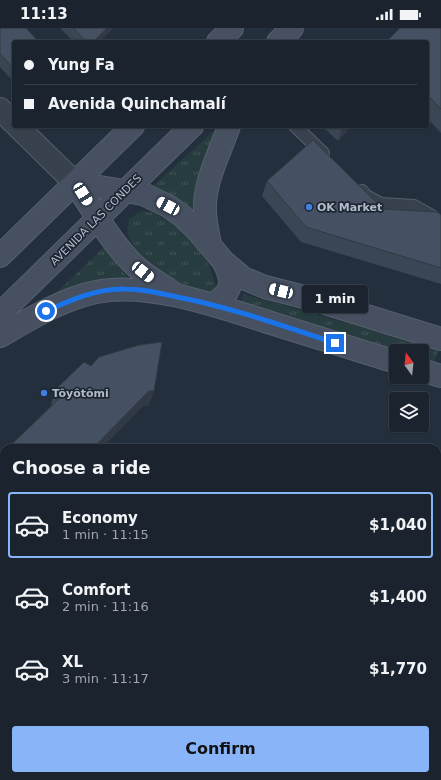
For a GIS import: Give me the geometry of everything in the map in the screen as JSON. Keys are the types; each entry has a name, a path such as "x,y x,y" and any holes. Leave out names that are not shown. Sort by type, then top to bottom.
{"street":[{"path":"220,40 232,28"},
{"path":"280,40 292,28"},
{"path":"0,109 12,121"},
{"path":"18,128 75,183 110,236 133,264 152,279 180,297"},
{"path":"0,256 130,128"},
{"name":"AVENIDA LAS CONDES","path":"0,314 190,128"},
{"path":"210,244 205,209 206,194 228,128"},
{"path":"75,183 143,194 168,206 182,216 210,244 223,261 230,274 230,287 223,298 213,304"},
{"path":"223,261 243,278 265,287 312,299 441,339"},
{"path":"0,336 46,311 65,303 97,292 124,289 149,291 213,304 389,360"},
{"path":"429,372 441,376"}],"lane":[{"path":"297,128 330,160"},
{"path":"351,181 366,196 381,204 414,206 432,216 441,226"}],"green space":[{"path":"218,128 197,181 197,213 172,195 153,186"},
{"path":"141,211 155,213 187,235 208,263 217,289 215,295 176,284 144,260 130,240 127,230 129,219"},
{"path":"107,244 120,269 132,282 52,297"},
{"path":"243,294 421,344 389,344 389,349 240,305"},
{"path":"429,346 439,349 434,362 429,361"}],"building":[{"path":"0,28 26,28 37,40 12,40 12,67 0,54"},
{"path":"73,28 107,28 95,40 85,40"},
{"path":"400,28 441,28 441,109 429,96 429,40 388,40"},
{"path":"313,140 383,209 437,212 441,215 441,268 306,227 267,181"},
{"path":"162,342 154,391 149,391 97,444 12,444 63,395 56,389 84,362 91,366 99,357 139,345"}],"place":[{"name":"OK Market","path":"309,207"},
{"name":"Tôyôtômi","path":"44,393"}],"route":[{"path":"46,311 88,294 97,292 124,289 149,291 213,304 335,343"}]}
